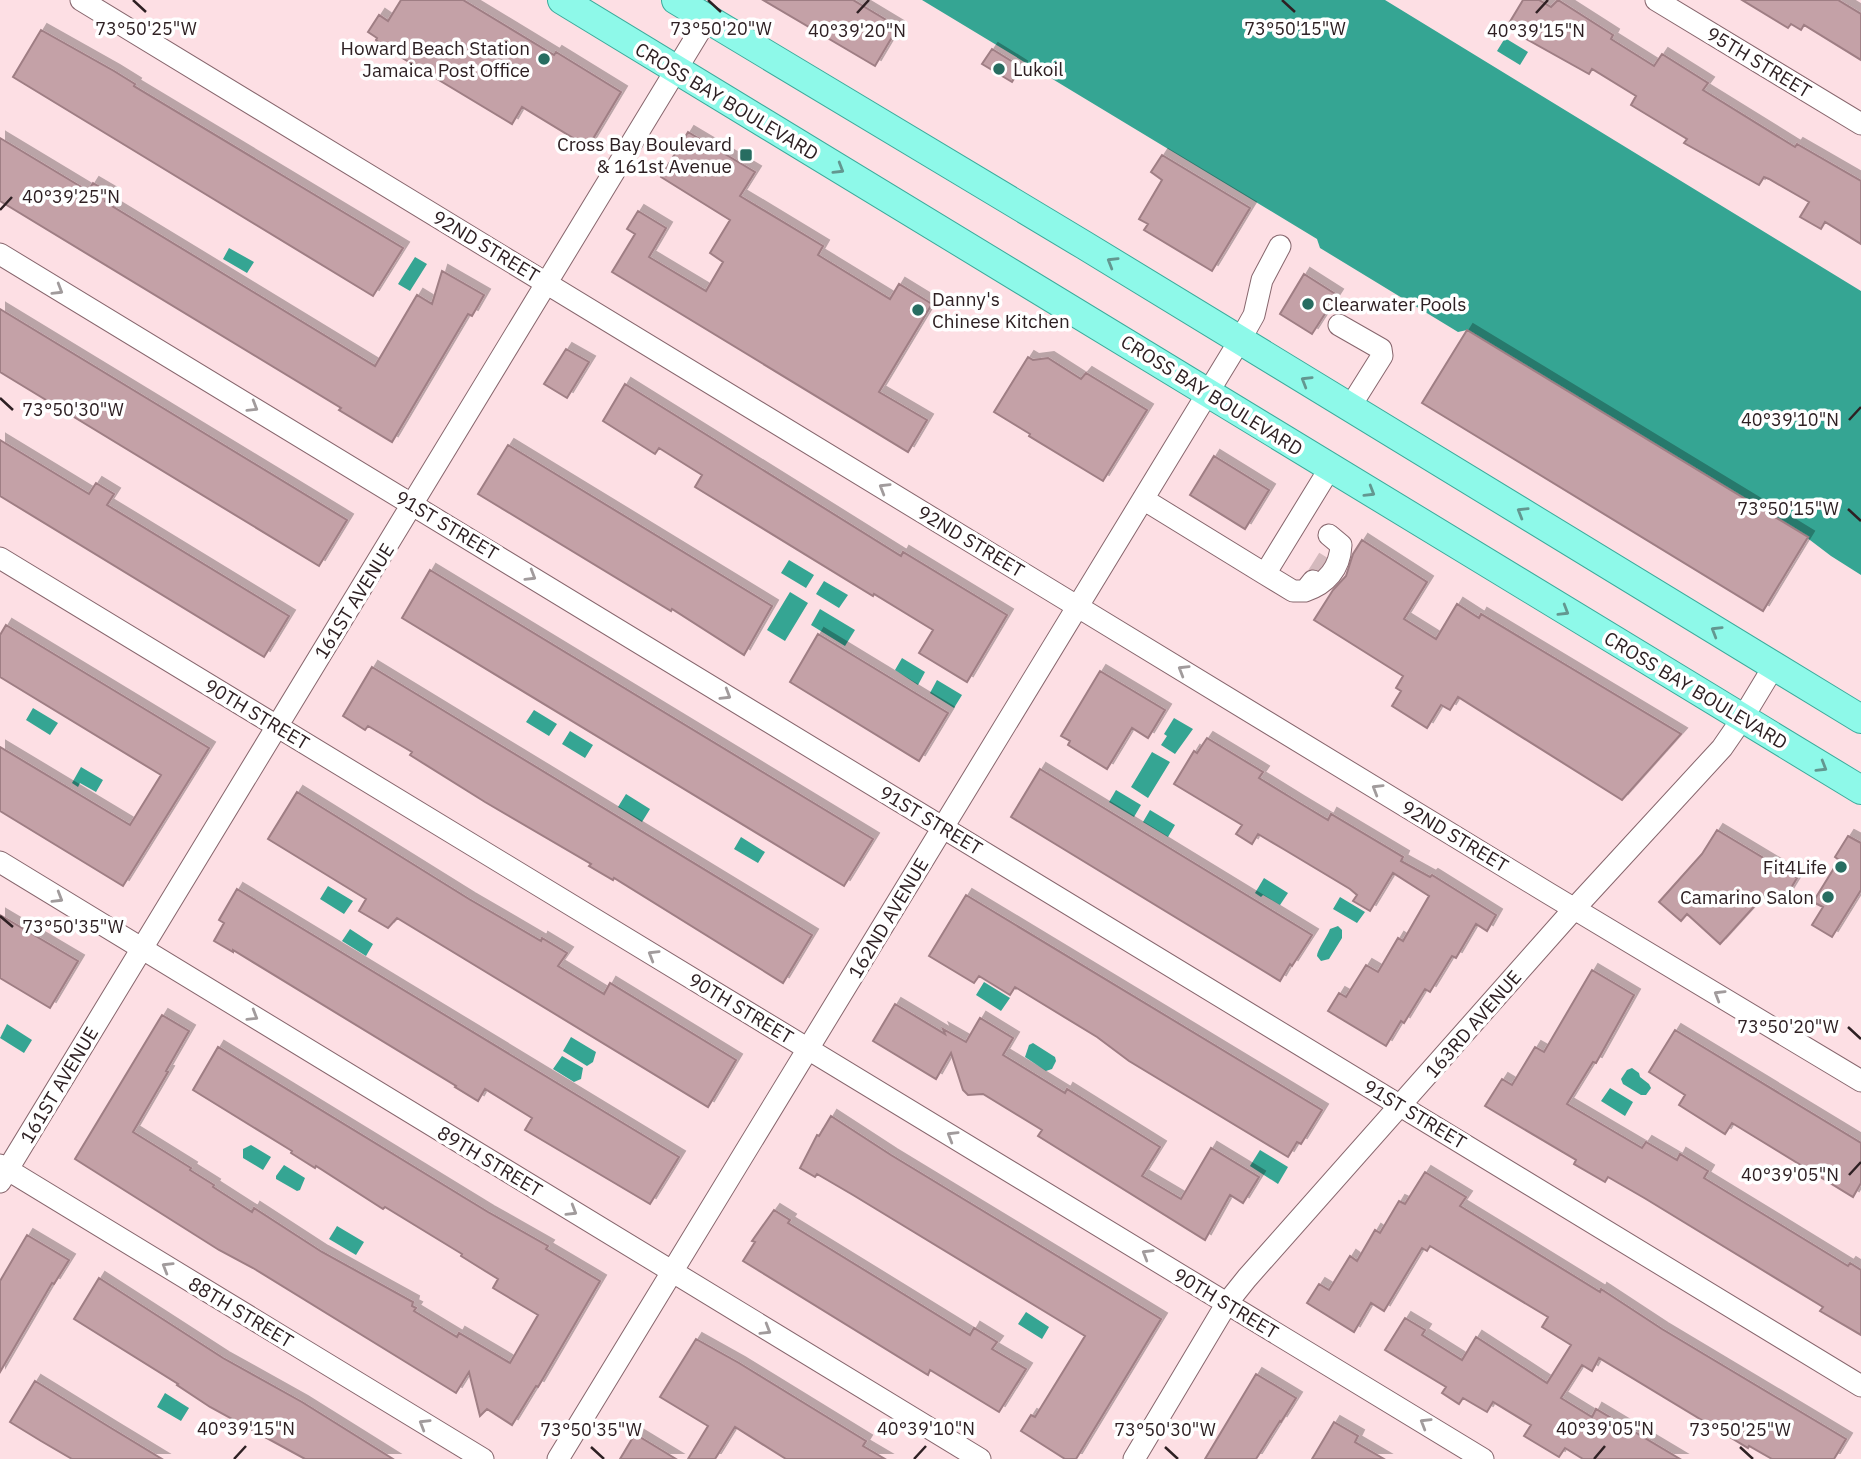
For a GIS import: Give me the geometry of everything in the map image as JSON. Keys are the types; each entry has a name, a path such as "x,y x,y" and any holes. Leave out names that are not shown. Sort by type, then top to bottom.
{"main road":[{"name":"CROSS BAY BOULEVARD","path":"562,0 1861,790"},
{"path":"676,0 1861,719"}],"street":[{"name":"92ND STREET","path":"81,0 1861,1081"},
{"name":"95TH STREET","path":"1656,0 1861,124"},
{"name":"161ST AVENUE","path":"3,1173 414,505 707,19"},
{"name":"162ND AVENUE","path":"558,1459 1240,340 1254,315 1262,280 1280,246"},
{"name":"91ST STREET","path":"0,254 1861,1387"},
{"path":"1339,325 1381,349 1382,355 1350,407"},
{"path":"1265,574 1330,468"},
{"path":"1143,499 1293,591 1311,584 1319,586 1329,577 1340,558 1341,545 1331,543 1300,517"},
{"name":"90TH STREET","path":"0,558 1483,1459"},
{"name":"163RD AVENUE","path":"1134,1459 1227,1303 1247,1278 1574,909 1722,748 1774,666"},
{"name":"89TH STREET","path":"0,862 980,1459"},
{"name":"88TH STREET","path":"3,1173 482,1459"}],"shaded area":[{"path":"922,0 1385,0 1861,291 1861,575 1806,537 1467,330 1458,332 1320,248 1317,239"},
{"path":"1505,38 1528,52 1520,65 1497,51"},
{"path":"229,248 254,262 247,273 223,259"},
{"path":"415,257 427,264 410,291 398,284"},
{"path":"789,560 814,575 806,588 781,573"},
{"path":"824,581 848,595 839,608 816,594"},
{"path":"790,592 808,603 785,641 767,630"},
{"path":"820,609 855,630 845,646 811,625"},
{"path":"902,658 925,672 918,685 895,670"},
{"path":"937,680 962,695 954,708 930,693"},
{"path":"33,708 58,723 50,735 26,720"},
{"path":"534,710 557,724 549,736 526,722"},
{"path":"1174,718 1193,729 1175,754 1161,745"},
{"path":"570,731 593,745 585,758 562,744"},
{"path":"1152,752 1170,762 1148,798 1131,787"},
{"path":"81,767 103,780 96,792 80,783 78,787 72,783"},
{"path":"1116,790 1141,805 1134,817 1109,802"},
{"path":"626,794 650,809 642,822 618,807"},
{"path":"1150,810 1175,825 1168,837 1143,822"},
{"path":"741,837 765,852 758,863 734,849"},
{"path":"1264,878 1288,893 1280,905 1255,893"},
{"path":"328,886 353,901 344,914 320,899"},
{"path":"1340,897 1365,912 1357,923 1333,909"},
{"path":"1338,926 1342,930 1342,938 1329,959 1321,961 1317,956 1319,950 1330,929"},
{"path":"350,929 373,944 366,956 342,941"},
{"path":"984,982 1010,998 1001,1011 976,995"},
{"path":"7,1024 32,1040 24,1053 0,1038"},
{"path":"571,1037 596,1052 593,1062 587,1066 563,1051"},
{"path":"1033,1043 1055,1057 1052,1069 1046,1071 1025,1057 1029,1045"},
{"path":"562,1056 583,1068 581,1079 574,1082 553,1069"},
{"path":"1632,1068 1649,1084 1651,1088 1646,1095 1641,1095 1623,1084 1621,1079 1627,1070"},
{"path":"1610,1088 1633,1102 1625,1116 1601,1101"},
{"path":"251,1145 271,1157 263,1170 243,1158 243,1149"},
{"path":"1260,1150 1288,1167 1278,1184 1250,1166"},
{"path":"284,1165 305,1178 300,1190 297,1191 276,1179"},
{"path":"337,1226 364,1242 356,1255 329,1239"},
{"path":"1026,1312 1049,1327 1042,1339 1018,1324"},
{"path":"165,1393 189,1408 181,1421 157,1407"}],"building":[{"path":"401,0 463,0 621,92 588,147 522,107 512,124 384,47 368,32 379,15 388,21"},
{"path":"763,0 853,0 898,27 875,66"},
{"path":"1523,0 1539,0 1551,7 1558,0 1613,35 1611,39 1654,66 1662,54 1708,83 1703,90 1795,147 1797,144 1861,181 1861,244 1825,222 1821,229 1800,217 1809,202 1769,179 1764,177 1759,185 1684,143 1687,139 1631,105 1636,96 1592,69 1589,74 1521,36 1522,33 1508,25"},
{"path":"1742,0 1838,0 1861,14 1861,60 1804,25 1801,30 1791,24 1788,28"},
{"path":"41,30 114,71 135,84 134,86 403,248 373,296 13,77"},
{"path":"992,49 1021,67 1012,82 982,64"},
{"path":"688,132 755,172 740,196 823,246 818,255 890,299 899,284 932,304 879,392 927,420 908,452 612,272 635,234 627,229 638,211 666,228 649,257 706,291 723,262 710,253 730,220 661,177"},
{"path":"0,138 88,191 93,183 110,193 105,201 107,203 375,366 417,295 432,304 442,271 484,295 472,316 468,314 392,442 339,410 341,408 0,201"},
{"path":"1162,155 1250,208 1212,271 1144,230 1148,224 1139,219 1162,180 1151,172"},
{"name":"Clearwater Pools","path":"1304,274 1337,295 1312,334 1280,314"},
{"path":"0,309 347,520 319,566 0,372"},
{"path":"1467,330 1808,537 1763,611 1422,403"},
{"path":"566,349 589,362 567,398 544,384"},
{"path":"1028,357 1033,360 1048,358 1081,379 1086,373 1147,410 1103,481 994,412"},
{"path":"625,384 901,556 903,552 1007,615 967,682 919,653 933,630 695,487 702,475 659,448 655,454 603,421"},
{"path":"0,440 89,494 96,483 114,494 107,505 289,616 264,657 0,496"},
{"path":"508,445 772,606 744,655 478,494"},
{"path":"1214,456 1269,490 1245,529 1190,495"},
{"path":"1362,540 1427,582 1404,619 1436,639 1457,604 1479,618 1481,614 1681,734 1622,800 1458,697 1450,710 1441,705 1427,728 1392,706 1401,691 1396,688 1403,676 1314,620 1333,590 1346,576 1353,554"},
{"path":"430,570 873,839 844,886 402,618"},
{"path":"6,625 209,748 123,886 0,811 0,747 130,825 161,775 0,677 0,635"},
{"path":"818,634 948,713 919,761 790,682"},
{"path":"372,667 812,935 783,983 485,802 410,755 412,752 368,726 365,730 343,716"},
{"path":"1100,671 1165,710 1148,738 1132,728 1107,769 1068,745 1070,741 1061,736"},
{"path":"1207,738 1263,772 1259,778 1298,802 1328,820 1331,814 1403,857 1401,861 1430,877 1432,875 1496,915 1487,931 1476,924 1456,958 1452,956 1430,992 1425,989 1386,1046 1328,1011 1339,993 1346,997 1366,965 1378,972 1398,938 1403,941 1429,896 1393,873 1370,911 1353,901 1357,895 1350,889 1258,834 1252,844 1236,834 1242,825 1174,784 1194,751 1197,753"},
{"path":"1040,769 1312,935 1280,981 1011,817"},
{"path":"297,792 469,899 567,953 558,966 604,994 610,983 736,1060 708,1107 397,918 388,928 359,911 366,899 268,839"},
{"path":"1717,830 1797,878 1785,898 1770,889 1720,944 1687,914 1681,921 1659,902 1702,854"},
{"path":"1848,836 1861,843 1861,890 1832,937 1812,925 1823,907 1813,902 1839,860 1835,857"},
{"path":"237,889 679,1157 650,1204 525,1130 532,1118 485,1089 478,1101 233,950 214,941 224,923 219,920"},
{"path":"966,895 1322,1110 1301,1144 1297,1142 1288,1157 1129,1061 1097,1037 1015,987 1010,995 979,976 974,983 929,956"},
{"path":"0,915 78,961 50,1008 0,978"},
{"path":"1592,970 1634,995 1596,1063 1593,1062 1567,1104 1642,1148 1646,1142 1677,1160 1680,1154 1708,1171 1704,1178 1848,1266 1850,1263 1861,1270 1861,1335 1820,1311 1823,1307 1646,1199 1608,1177 1605,1182 1574,1164 1576,1160 1485,1106 1502,1079 1512,1085 1535,1047 1544,1052"},
{"path":"895,1004 945,1034 943,1029 966,1042 980,1018 1013,1038 1003,1055 1065,1093 1067,1089 1160,1147 1142,1176 1181,1199 1211,1148 1259,1177 1243,1203 1230,1195 1205,1240 1038,1136 1042,1130 983,1094 968,1095 963,1090 951,1053 936,1079 873,1041"},
{"path":"162,1015 189,1031 133,1132 191,1168 190,1170 214,1185 213,1187 252,1212 254,1208 322,1252 413,1302 412,1306 416,1308 414,1311 457,1337 459,1333 510,1363 538,1315 493,1288 498,1279 461,1256 462,1254 385,1207 383,1209 316,1166 315,1168 193,1090 218,1047 548,1246 546,1249 600,1281 538,1387 536,1386 512,1425 487,1409 480,1416 469,1372 456,1393 253,1268 219,1250 75,1159"},
{"path":"1675,1030 1861,1143 1861,1183 1853,1197 1732,1123 1725,1134 1679,1105 1685,1095 1649,1072"},
{"path":"831,1116 1161,1319 1076,1459 1065,1459 1021,1431 1031,1415 1035,1417 1085,1336 853,1195 817,1174 815,1177 800,1168 817,1135 819,1136"},
{"path":"1425,1172 1466,1197 1460,1206 1846,1439 1834,1459 1772,1459 1749,1446 1748,1448 1599,1358 1592,1371 1582,1365 1561,1398 1592,1417 1596,1409 1680,1459 1583,1459 1565,1448 1559,1457 1524,1436 1531,1425 1493,1402 1487,1412 1463,1398 1459,1404 1442,1393 1446,1387 1385,1350 1405,1318 1425,1330 1422,1335 1462,1360 1476,1337 1547,1383 1571,1345 1542,1327 1548,1317 1430,1246 1427,1251 1422,1248 1384,1311 1371,1303 1354,1332 1307,1303 1319,1284 1329,1290 1350,1256 1357,1261 1375,1230 1380,1233 1399,1201 1405,1204"},
{"path":"774,1210 790,1220 788,1223 970,1335 974,1328 997,1342 992,1349 1026,1369 999,1412 930,1370 928,1375 743,1261 755,1242 752,1241"},
{"path":"27,1235 69,1260 54,1284 52,1283 0,1372 0,1281"},
{"path":"99,1278 223,1358 302,1402 393,1459 305,1459 210,1407 74,1319"},
{"path":"696,1339 866,1441 863,1446 885,1459 786,1459 735,1427 715,1459 688,1459 708,1426 660,1397"},
{"path":"1256,1374 1296,1398 1256,1459 1205,1459"},
{"path":"35,1381 162,1459 72,1459 10,1422"},
{"path":"1334,1422 1358,1436 1355,1442 1384,1459 1312,1459"},
{"path":"635,1434 676,1459 620,1459"}],"tunnel":[{"path":"1317,576 1332,552"}],"place":[{"name":"Howard Beach Station Jamaica Post Office","path":"544,59"},
{"name":"Lukoil","path":"999,69"},
{"name":"Cross Bay Boulevard & 161st Avenue","path":"746,155"},
{"name":"Clearwater Pools","path":"1308,304"},
{"name":"Danny's Chinese Kitchen","path":"918,310"},
{"name":"Fit4Life","path":"1841,867"},
{"name":"Camarino Salon","path":"1828,897"}]}
